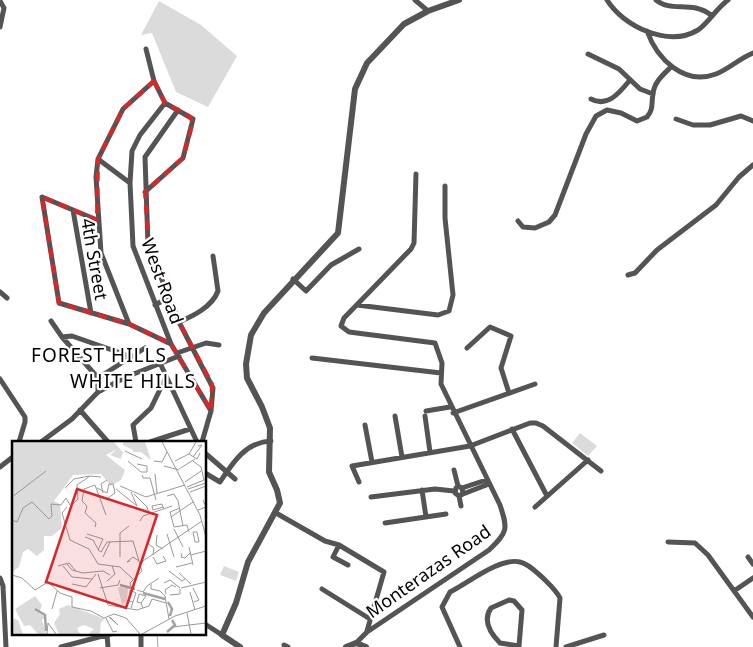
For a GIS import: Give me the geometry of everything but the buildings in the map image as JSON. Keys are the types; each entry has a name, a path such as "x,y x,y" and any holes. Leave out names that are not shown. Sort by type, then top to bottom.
{"street":[{"path":"0,0 4,8 0,27"},
{"path":"415,0 428,11"},
{"path":"222,635 236,603 248,562 280,503 269,472 271,441 266,415 247,378 248,349 251,335 256,325 293,279 333,241 341,227 355,89 360,75 380,46 404,24 428,11 459,0"},
{"path":"606,0 621,18 647,32 669,36 688,34 704,25 711,15 728,0"},
{"path":"656,0 668,6 701,8 711,15"},
{"path":"647,32 658,52 671,67 692,76 708,76 720,72 753,53"},
{"path":"145,192 183,158 193,119 165,103 154,81 146,49"},
{"path":"588,54 619,69 640,89 653,94"},
{"path":"518,221 523,227 535,228 549,222 555,215 586,134 596,116 607,110 613,110 637,122 647,117 651,113 653,94 660,78 671,67"},
{"path":"591,99 601,102 614,97 630,80"},
{"path":"129,324 101,254 95,189 98,159 123,109 154,81"},
{"name":"West Road","path":"165,103 136,143 130,162 133,246 171,344 211,411"},
{"path":"178,110 147,152 144,162 149,250 179,322 213,388 211,411 202,441"},
{"path":"676,120 702,126 717,125 741,116 753,121"},
{"path":"98,159 130,183"},
{"path":"628,275 635,273 657,250 716,205 740,176 753,165"},
{"path":"358,305 406,256 414,243 416,174"},
{"path":"358,305 438,315 450,311 453,295 445,218 446,186"},
{"path":"97,220 42,197 59,304 129,324 171,344"},
{"name":"4th Street","path":"73,210 90,313"},
{"path":"293,279 302,289 308,289 331,265 359,249"},
{"path":"179,322 202,310 216,296 218,291 213,256"},
{"path":"0,292 6,298"},
{"path":"155,305 168,298"},
{"name":"Monterazas Road","path":"356,643 367,632 489,550 504,534 506,524 488,482 450,407 441,384 442,363 437,346 432,341 349,332 342,329 342,320 358,305"},
{"path":"51,321 62,337 98,378 98,392"},
{"path":"468,348 490,327 511,336 501,368 509,394"},
{"path":"62,337 72,336 132,357"},
{"path":"43,441 59,430 98,392 126,377 160,364 192,347 206,343 219,345"},
{"path":"98,378 145,348"},
{"path":"312,358 441,373"},
{"path":"160,364 196,441"},
{"path":"136,441 133,425 151,408 166,377"},
{"path":"0,379 25,417 19,441"},
{"path":"453,413 535,384"},
{"path":"430,452 426,414 450,407"},
{"path":"80,410 107,441"},
{"path":"395,416 402,456"},
{"path":"359,482 352,466 402,456 470,446 512,429 536,423 601,471"},
{"path":"366,425 372,462"},
{"path":"155,441 190,429"},
{"path":"512,429 547,496"},
{"path":"206,474 220,482 249,446 271,441"},
{"path":"206,454 235,479"},
{"path":"0,467 12,458"},
{"path":"535,508 588,460"},
{"path":"454,470 461,495 461,506"},
{"path":"371,497 422,490 458,488 488,482"},
{"path":"461,495 488,482"},
{"path":"458,488 461,495"},
{"path":"422,490 426,517"},
{"path":"276,512 325,541 339,545 384,572 367,632"},
{"path":"386,523 446,514"},
{"path":"668,542 695,543 708,555 753,617"},
{"path":"339,545 333,557 348,565"},
{"path":"748,557 753,564"},
{"path":"460,647 442,608 446,597 450,592 498,565 522,562 557,591 560,598 556,647"},
{"path":"0,578 3,586 6,647"},
{"path":"734,592 753,578"},
{"path":"322,589 370,619"},
{"path":"509,600 519,604 522,617 519,647 500,643 489,628 486,618 488,612 497,604 509,600"},
{"path":"206,625 240,647"},
{"path":"61,647 81,640 110,634"},
{"path":"140,647 141,634"},
{"path":"107,635 108,647"},
{"path":"566,647 604,635"},
{"path":"81,640 82,647"},
{"path":"346,647 356,643 366,647"}],"highlighted area":[{"path":"154,81 165,103 189,116 193,122 183,158 145,192 149,250 179,322 212,384 211,411 171,344 129,324 59,303 42,197 97,220 98,159 123,109"}],"shaded area":[{"path":"159,1 201,25 237,56 208,107 176,92 152,33 141,35"},
{"path":"580,433 597,446 588,456 572,443"},
{"path":"224,566 239,572 236,581 220,575"}],"waterway":[{"path":"157,634 158,647"}],"district":[{"name":"FOREST HILLS","path":"99,355"},
{"name":"WHITE HILLS","path":"133,381"}]}
